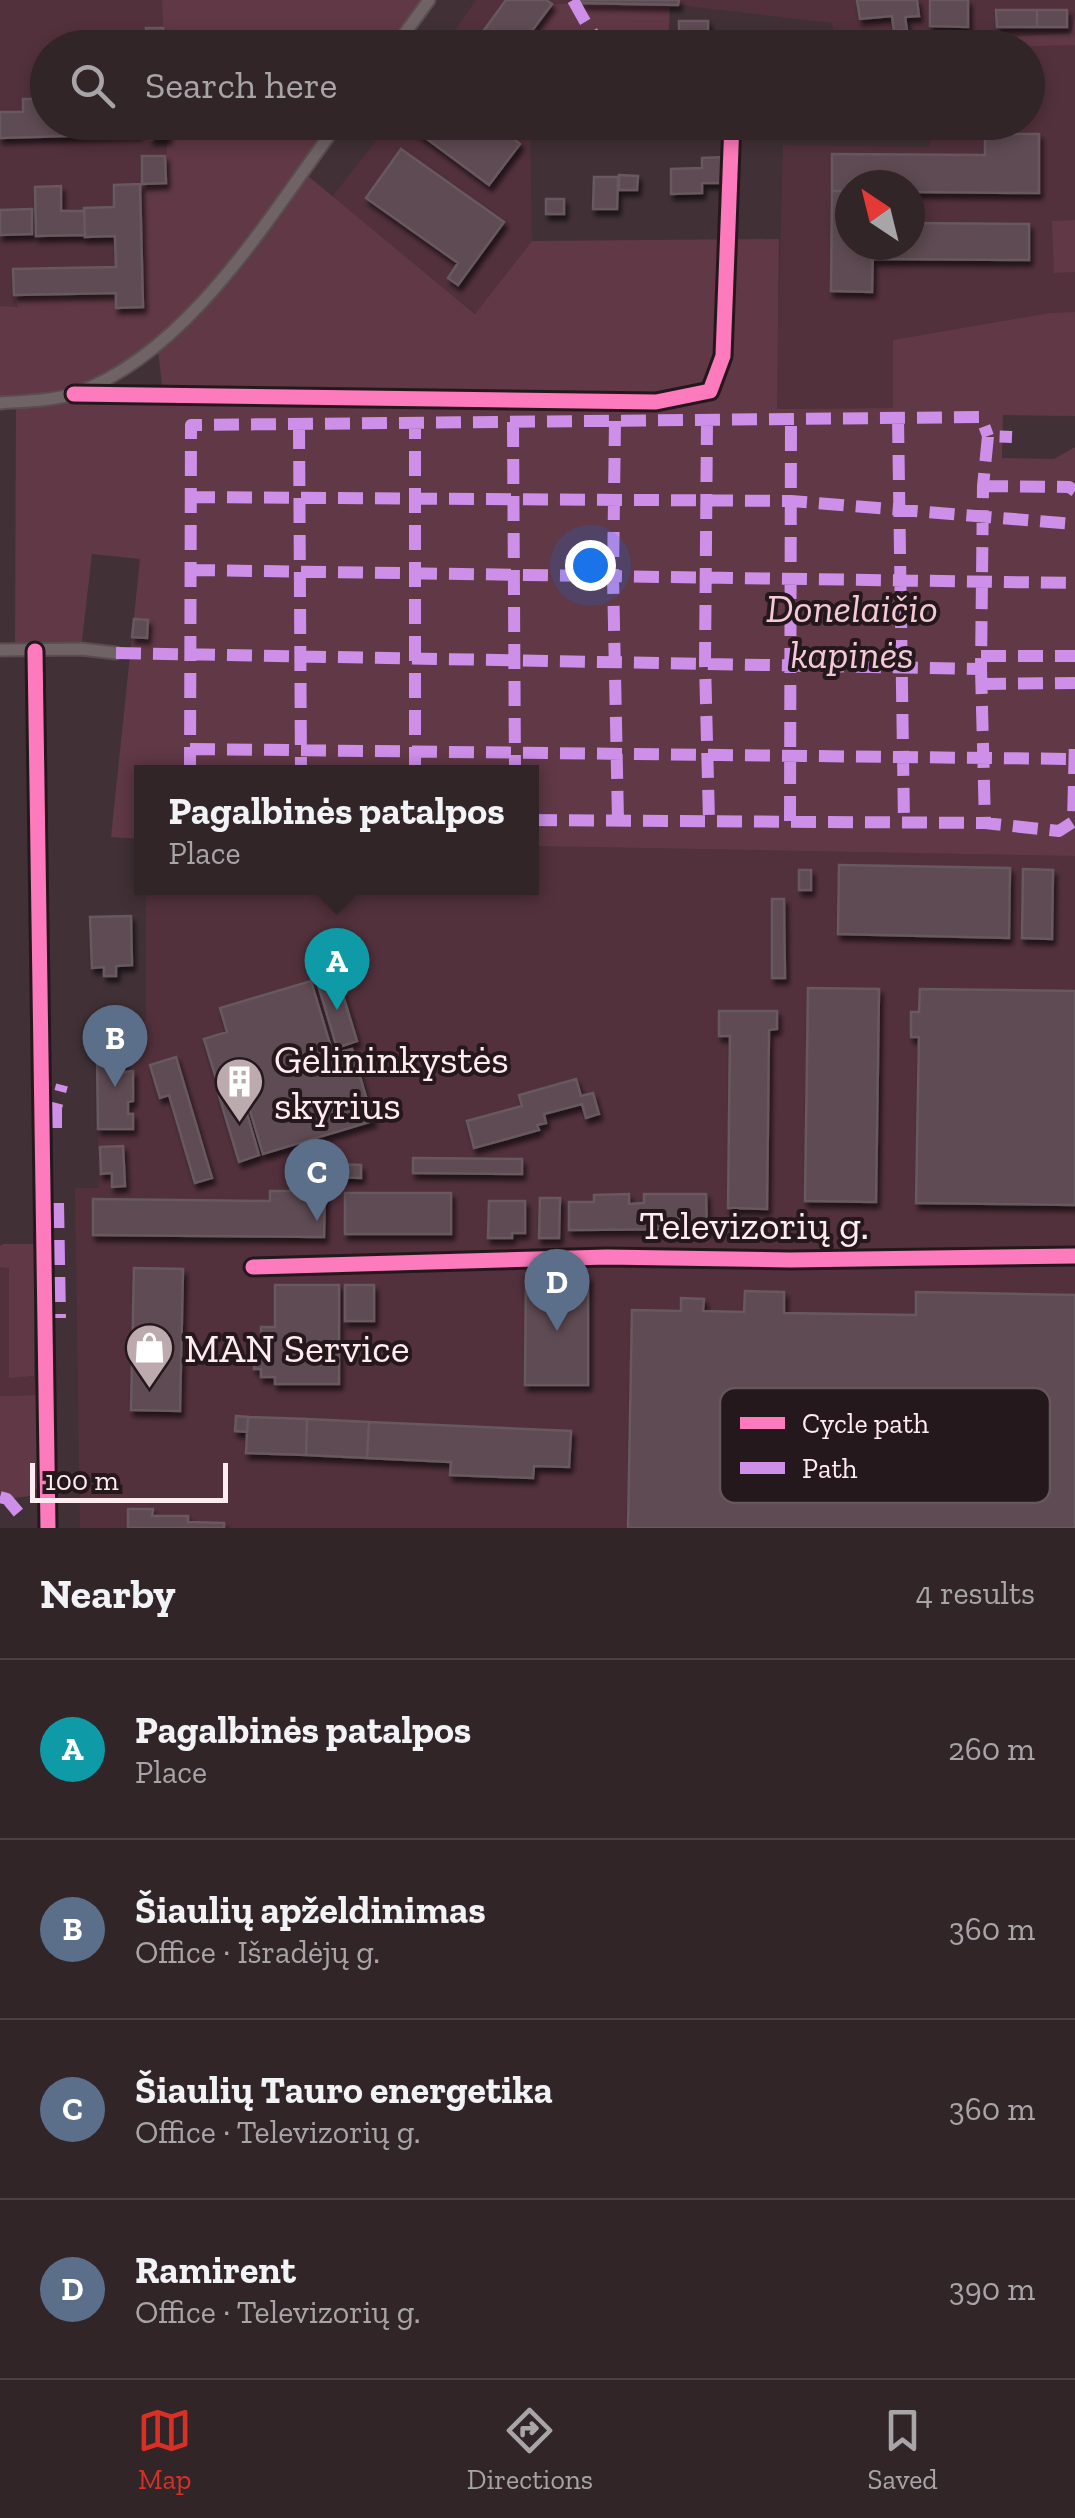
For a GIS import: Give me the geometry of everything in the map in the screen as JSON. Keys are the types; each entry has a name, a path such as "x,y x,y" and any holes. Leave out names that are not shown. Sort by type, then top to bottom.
{"street":[{"path":"408,30 430,0"},
{"path":"74,394 158,348 244,254 326,140"},
{"path":"0,403 74,394 656,402 710,392 723,356 731,140"},
{"path":"0,650 81,649 116,653"},
{"path":"36,650 48,1528"},
{"name":"Televizorių g.","path":"253,1266 607,1257 790,1260 1075,1256"}],"shaded area":[{"path":"0,0 162,0 163,30 30,30 30,140 167,140 166,183 140,185 143,307 14,296 19,307 0,306"},
{"path":"476,0 1075,0 1075,312 893,340 894,408 776,409 783,145 930,147 930,140 1045,140 1045,30 833,30 832,23 679,5 551,4 532,30 455,30"},
{"path":"377,140 530,140 532,241 476,314 332,197"},
{"path":"539,846 1075,856 1075,1528 80,1528 75,1188 99,1188 96,1029 146,1021 146,895 539,895"},
{"path":"0,1267 9,1267 9,1377 34,1376 36,1395 0,1396"}],"green space":[{"path":"162,0 429,0 407,30 163,30"},
{"path":"552,4 670,5 669,30 532,30"},
{"path":"1075,18 1075,45 1045,46 1045,35 1071,33"},
{"name":"Donelaičio kapinės","path":"167,140 326,140 303,172 475,314 532,241 779,239 777,409 893,408 893,340 1075,312 1075,416 1003,415 1002,458 1054,459 1075,447 1075,856 539,846 539,765 134,765 134,838 111,837 140,559 92,554 81,649 15,652 16,403 0,403 0,306 18,307 14,295 116,293 143,307 140,184 165,183","holes":["158,349 163,395 77,393"]},
{"path":"1075,220 1075,272 1054,273 1052,221"},
{"path":"3,1244 34,1244 34,1376 9,1378 9,1268 0,1267"},
{"path":"36,1395 38,1487 29,1496 0,1504 0,1396"}],"building":[{"path":"506,0 546,0 552,4 532,30 484,30"},
{"path":"581,0 679,0 678,5"},
{"path":"857,0 917,0 919,16 905,17 907,30 894,30 892,16 860,19"},
{"path":"930,0 968,0 968,27 930,26"},
{"path":"996,10 1037,10 1037,27 997,27"},
{"path":"1037,10 1067,10 1067,27 1037,27"},
{"path":"679,21 708,21 708,30 679,30"},
{"path":"23,99 30,99 30,137 0,138 0,112 23,112"},
{"path":"428,140 515,140 520,144 489,185"},
{"path":"985,140 1039,140 1039,193 925,192 925,170 835,170 832,191 832,154 985,155"},
{"path":"401,149 504,222 458,285 448,278 458,263 366,198"},
{"path":"142,156 165,156 166,183 142,184"},
{"path":"725,157 726,183 702,183 702,193 671,194 671,169 702,168 702,158"},
{"path":"619,175 638,176 637,190 619,190"},
{"path":"594,177 618,177 617,209 593,209"},
{"path":"140,184 143,307 116,308 116,293 14,295 13,269 116,267 115,236 85,237 84,208 114,207 114,185"},
{"path":"61,186 61,211 84,211 85,235 36,236 35,187"},
{"path":"835,191 835,260 873,260 872,292 831,291"},
{"path":"546,199 564,199 564,214 546,214"},
{"path":"32,209 32,234 0,235 0,210"},
{"path":"925,223 1029,224 1029,260 925,259"},
{"path":"134,619 148,620 147,638 132,637"},
{"path":"839,865 1010,868 1009,938 838,934"},
{"path":"1023,869 1053,870 1052,939 1022,938"},
{"path":"799,870 811,870 811,890 799,890"},
{"path":"772,899 784,899 785,978 772,978"},
{"path":"131,916 132,965 116,966 116,976 104,976 104,967 92,968 90,917"},
{"path":"336,972 357,1041 337,1048 316,978"},
{"path":"311,981 333,1054 352,1049 373,1121 263,1154 241,1081 219,1088 204,1039 227,1032 220,1008"},
{"path":"808,988 879,989 876,1202 805,1201"},
{"path":"920,989 1075,991 1075,1205 916,1203 919,1037 911,1037 911,1012 919,1012"},
{"path":"719,1011 777,1011 777,1029 769,1030 767,1209 728,1208 730,1036 719,1036"},
{"path":"97,1052 123,1052 123,1072 133,1071 133,1101 128,1102 128,1114 133,1114 133,1129 98,1129"},
{"path":"176,1057 212,1178 195,1183 169,1095 160,1098 150,1065"},
{"path":"576,1079 581,1096 593,1093 599,1114 586,1118 582,1104 544,1114 546,1123 537,1125 539,1130 474,1148 467,1121 522,1106 519,1095"},
{"name":"Gėlininkystės skyrius","path":"239,1086 259,1155 239,1162 218,1092"},
{"path":"123,1146 125,1186 112,1187 112,1173 101,1174 100,1147"},
{"path":"413,1158 522,1159 522,1174 413,1173"},
{"path":"333,1164 361,1165 361,1178 333,1177"},
{"path":"270,1191 325,1191 324,1237 93,1235 93,1199 270,1201"},
{"path":"345,1193 451,1193 451,1234 345,1234"},
{"path":"629,1194 629,1204 644,1203 644,1194 706,1194 707,1229 569,1230 569,1202 594,1202 594,1195"},
{"path":"540,1198 560,1198 559,1238 539,1238"},
{"path":"489,1201 525,1201 525,1233 512,1233 512,1238 488,1238"},
{"path":"134,1268 183,1269 180,1411 131,1410"},
{"path":"526,1273 588,1276 588,1385 525,1385"},
{"path":"275,1285 339,1285 339,1384 275,1384 275,1377 261,1377 261,1369 254,1369 254,1340 261,1340 261,1327 275,1327"},
{"path":"345,1285 374,1285 374,1321 345,1321"},
{"path":"745,1291 784,1292 784,1313 916,1315 916,1292 1075,1295 1075,1528 628,1528 632,1310 681,1311 681,1298 704,1299 703,1311 744,1312"},
{"path":"236,1416 248,1417 247,1432 235,1431"},
{"path":"248,1417 307,1419 306,1455 246,1453"},
{"path":"307,1419 369,1422 367,1458 306,1455"},
{"path":"369,1422 571,1431 569,1467 534,1466 533,1478 450,1475 451,1462 367,1458"},
{"path":"128,1509 153,1509 152,1516 188,1516 188,1522 224,1523 224,1528 128,1528"}],"marked path":[{"path":"573,0 591,30"},
{"path":"190,765 191,425 981,417 988,436"},
{"path":"898,418 904,822"},
{"path":"790,821 791,419"},
{"path":"707,420 705,663 709,821"},
{"path":"615,421 613,577 618,820"},
{"path":"513,422 515,765"},
{"path":"415,423 415,765"},
{"path":"299,424 301,765"},
{"path":"116,653 981,669 983,486 988,436 1012,437"},
{"path":"983,486 1069,487 1075,491"},
{"path":"190,497 791,501 1075,524"},
{"path":"190,570 1075,583"},
{"path":"981,656 1075,656"},
{"path":"981,669 985,823"},
{"path":"981,684 1075,683"},
{"path":"539,820 985,823 1059,831 1073,822 1075,739"},
{"path":"190,749 1075,759"},
{"path":"56,1128 62,1085"},
{"path":"58,1203 60,1318"},
{"path":"0,1497 7,1499 23,1518"}],"cycle path":[{"path":"74,394 656,402 710,391 723,356 731,140"},
{"path":"35,651 48,1528"},
{"path":"253,1267 607,1257 790,1260 1075,1256"}],"place":[{"name":"Pagalbinės patalpos","path":"337,1010"},
{"name":"Šiaulių apželdinimas","path":"115,1087"},
{"name":"Gėlininkystės skyrius","path":"239,1124"},
{"name":"Šiaulių Tauro energetika","path":"317,1221"},
{"name":"Ramirent","path":"557,1331"},
{"name":"MAN Service","path":"149,1390"}]}
